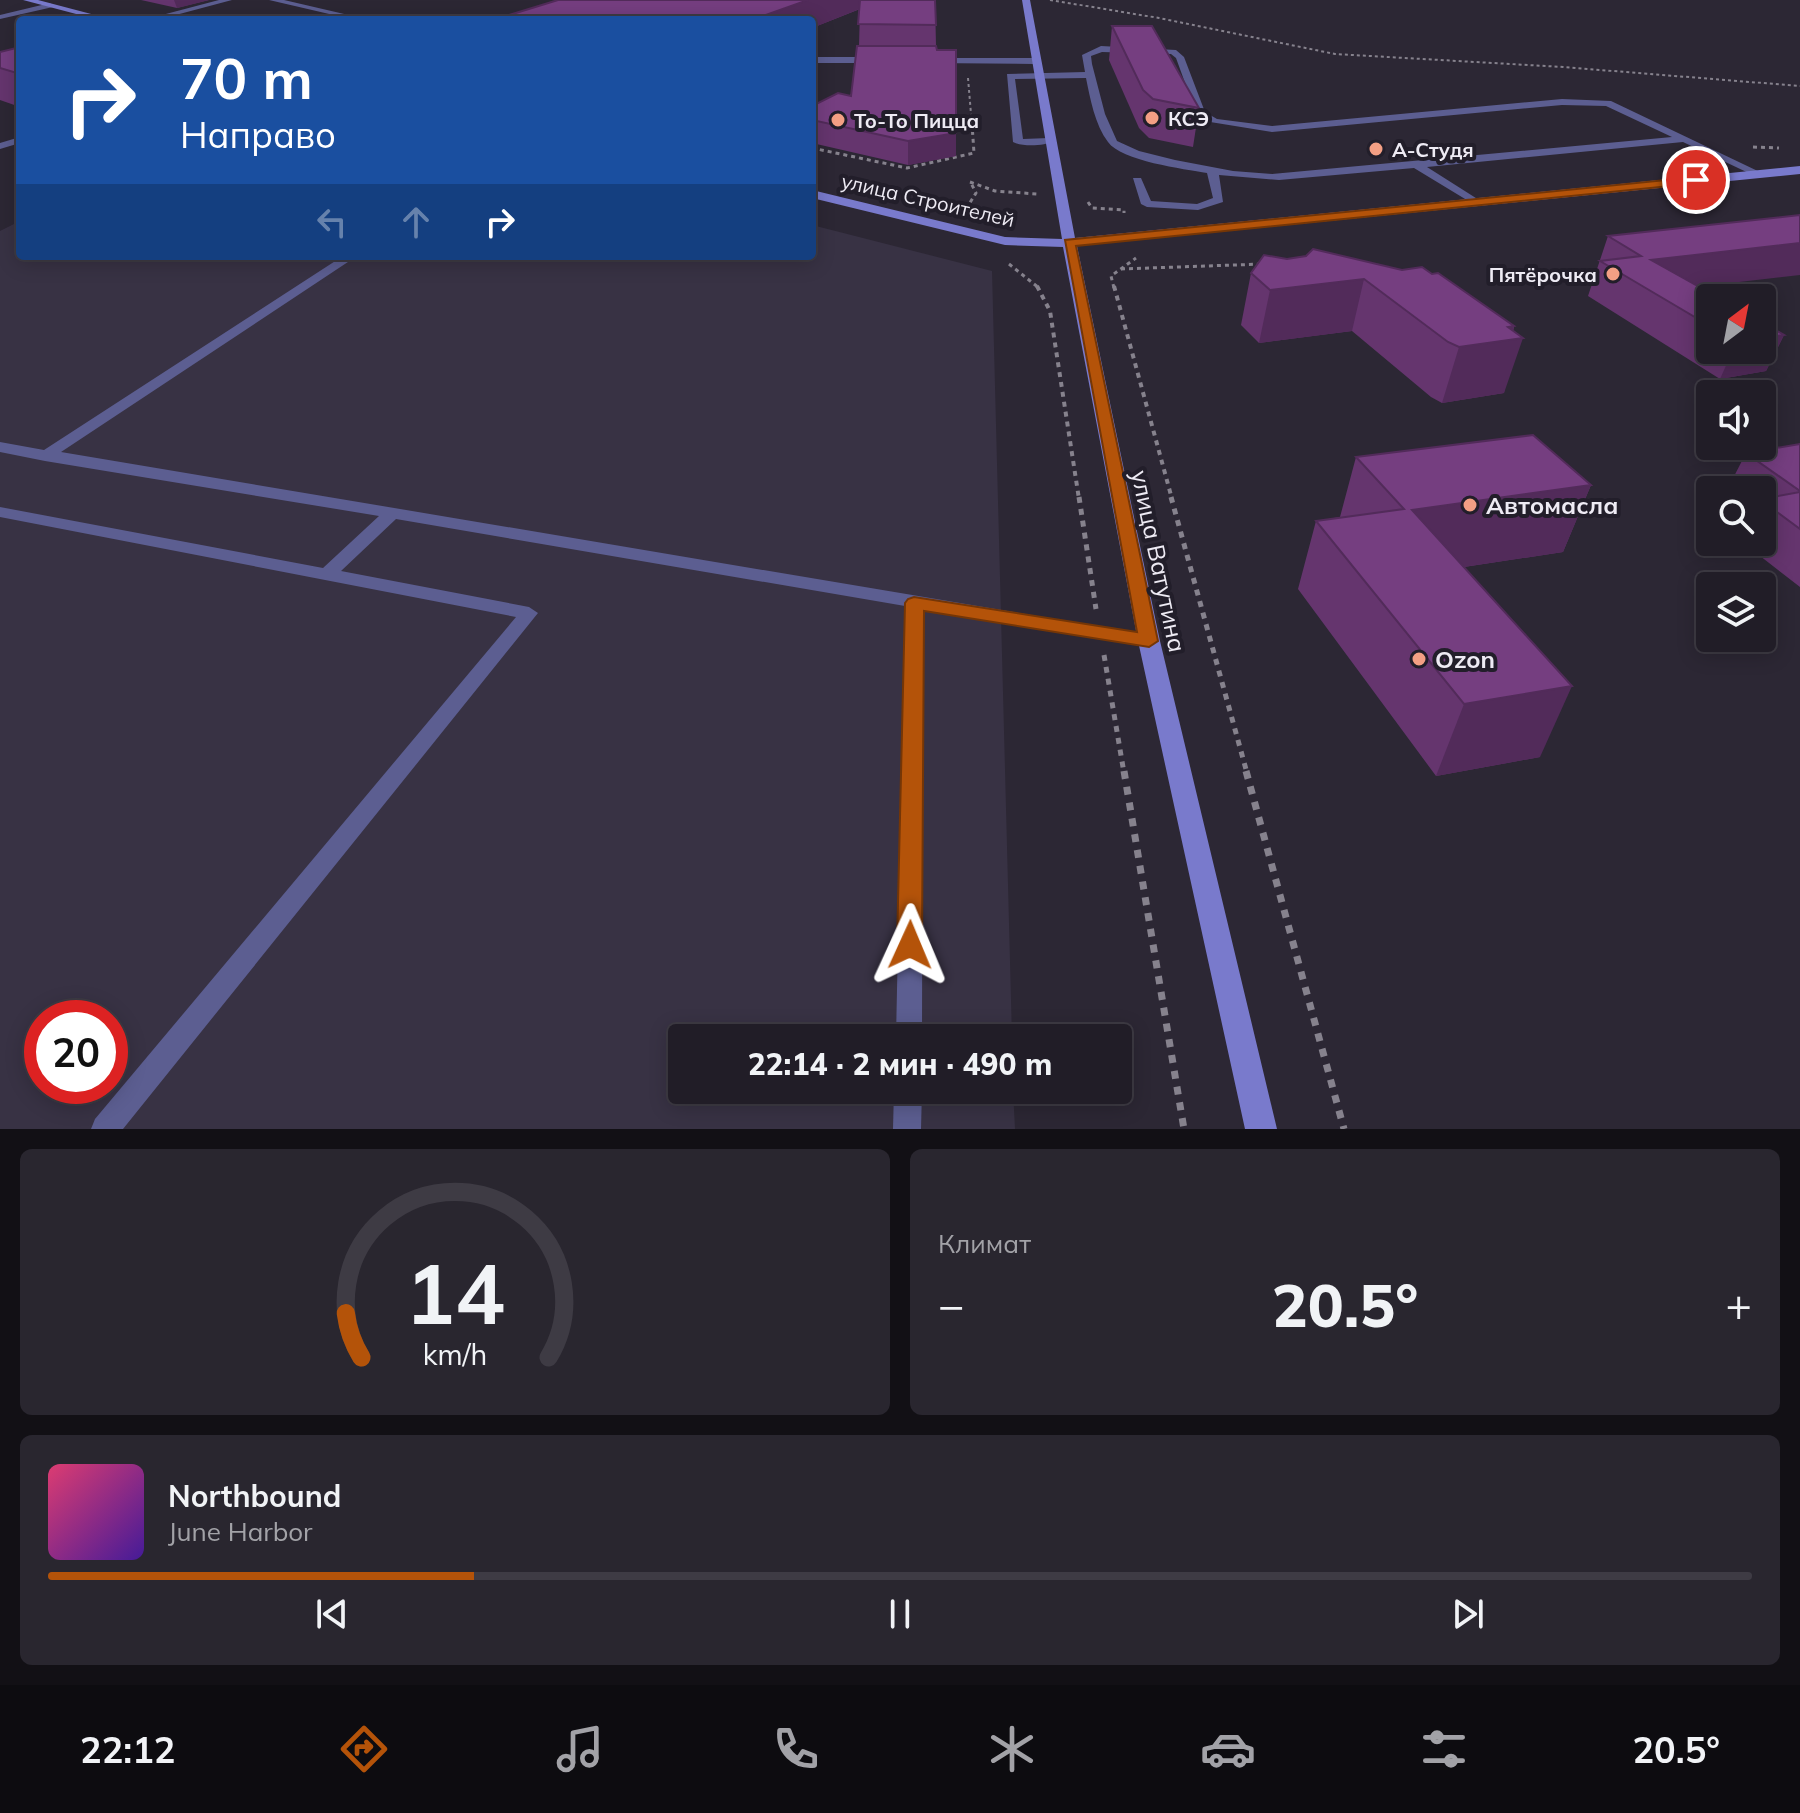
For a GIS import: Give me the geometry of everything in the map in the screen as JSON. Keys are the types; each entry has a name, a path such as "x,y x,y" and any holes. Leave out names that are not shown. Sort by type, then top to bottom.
{"street":[{"path":"27,0 94,16"},
{"name":"улица Ватутина","path":"1026,0 1049,141 1149,641 1261,1129"},
{"name":"улица Строителей","path":"816,195 1005,241 1069,243 1800,170"}],"lane":[{"path":"163,16 228,0"},
{"path":"273,0 347,16"},
{"path":"0,17 50,5"},
{"path":"1684,139 1269,177 1212,170 1125,151 1113,144 1088,75 1086,55 1093,50 1173,52 1180,57 1201,113 1207,119 1256,128 1584,101 1608,103 1759,174"},
{"path":"816,60 890,61"},
{"path":"921,61 1034,61"},
{"path":"1049,141 1018,142 1010,76 1088,75"},
{"path":"1416,165 1475,202"},
{"path":"1137,180 1147,204 1198,207 1219,200 1212,170"},
{"path":"45,456 345,260"},
{"path":"0,447 1149,641"},
{"path":"0,512 529,613 105,1129"},
{"path":"326,575 393,513"},
{"path":"909,1024 914,603"},
{"path":"907,1129 908,1104"}],"path":[{"path":"1050,0 1159,18 1335,54 1563,67 1800,86"},
{"path":"816,149 907,168 974,153 967,61"},
{"path":"961,218 976,193 970,182 995,191 1038,194"},
{"path":"1081,194 1092,208 1124,210 1140,255 1111,276 1344,1129"},
{"path":"1120,269 1267,264"}],"shaded area":[{"path":"16,223 16,260 816,260 816,226 992,271 1012,1024 668,1024 668,1104 1014,1104 1015,1129 0,1129 0,231"}],"building":[{"path":"558,0 808,0 763,16 506,16"},
{"path":"860,0 935,0 936,25 858,24"},
{"path":"1112,26 1152,26 1199,108 1153,99 1143,90"},
{"path":"857,46 936,46 937,50 956,50 956,133 908,141 816,121 816,104 838,93 851,96"},
{"path":"16,48 16,73 0,68 0,52"},
{"path":"1800,215 1800,243 1651,260 1696,285 1696,318 1600,261 1641,256 1608,236"},
{"path":"1313,249 1402,270 1422,267 1432,274 1438,273 1514,326 1508,327 1523,338 1459,347 1364,279 1270,290 1251,273 1264,255 1287,259 1306,256"},
{"path":"1533,435 1591,485 1412,510 1572,686 1464,704 1316,521 1404,509 1356,457"},
{"path":"1800,444 1800,491 1756,460 1776,460 1776,448"},
{"path":"1800,492 1800,529 1776,511 1776,496"}],"place":[{"name":"КСЭ","path":"1152,118"},
{"name":"То-То Пицца","path":"838,120"},
{"name":"А-Студя","path":"1376,149"},
{"name":"Пятёрочка","path":"1613,274"},
{"name":"Автомасла","path":"1470,505"},
{"name":"Ozon","path":"1419,659"}],"route":[{"path":"910,945 914,603 1149,641 1069,243 1696,180"}]}
